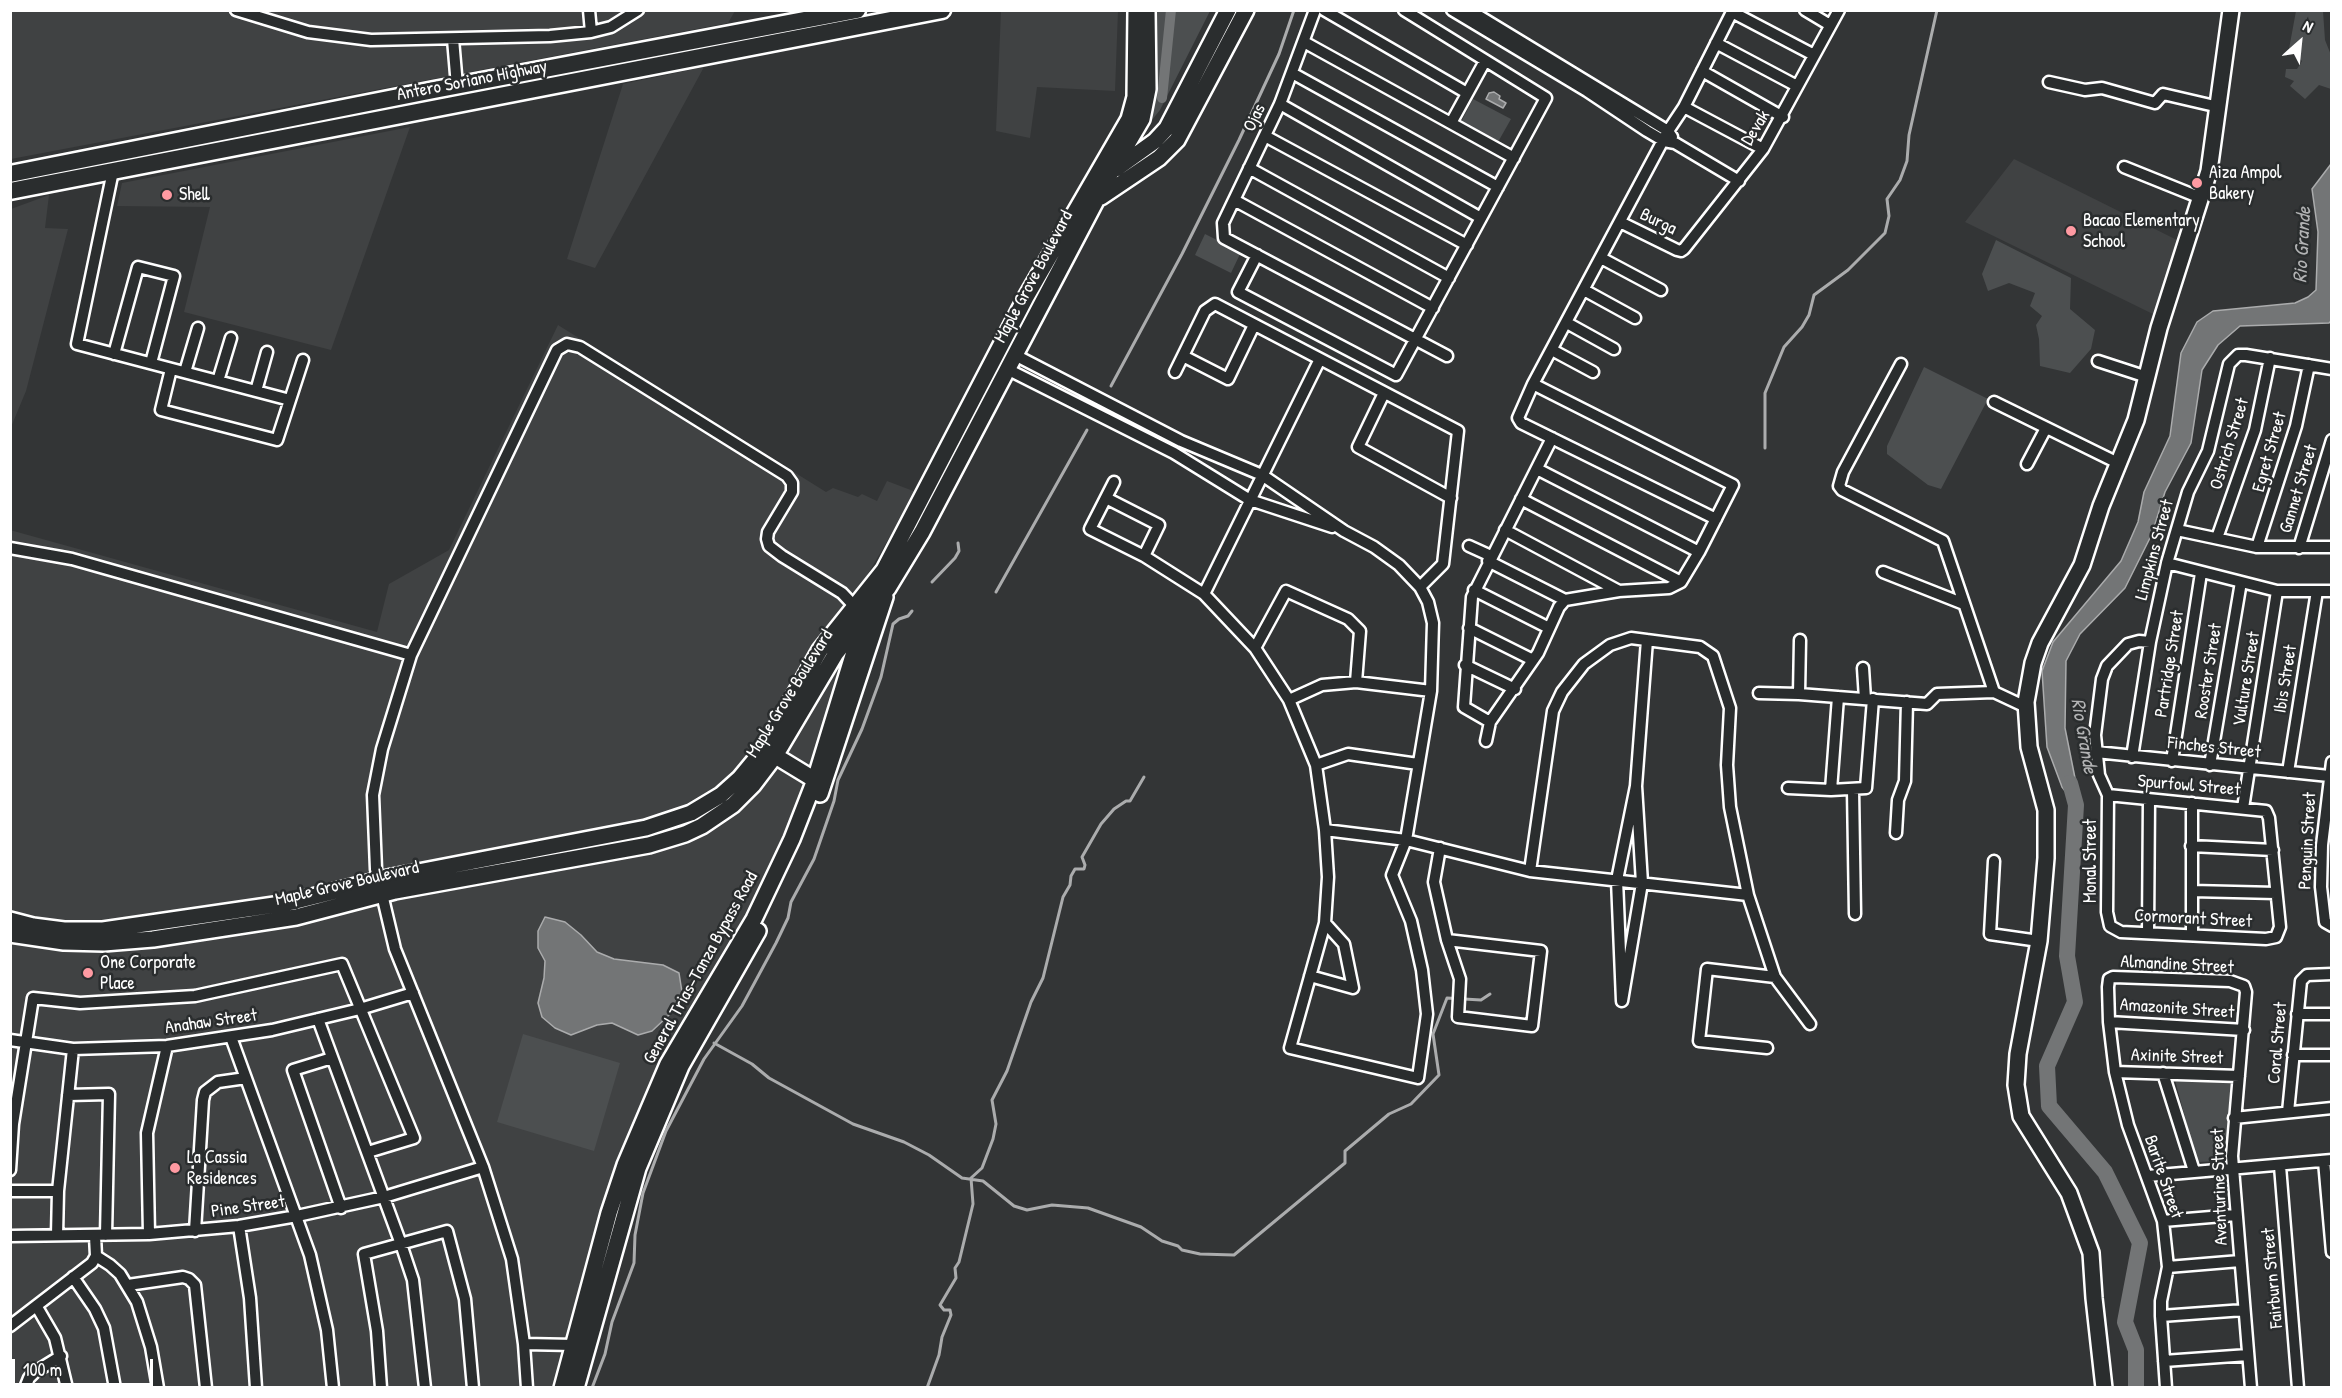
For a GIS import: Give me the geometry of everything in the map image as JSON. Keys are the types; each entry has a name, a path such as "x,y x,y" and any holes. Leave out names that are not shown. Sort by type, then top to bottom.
{"main road":[{"name":"Antero Soriano Highway","path":"10,174 857,10"},
{"name":"Antero Soriano Highway","path":"10,191 942,10"},
{"path":"1093,194 1133,110 1136,83 1136,10"},
{"path":"1093,194 1111,172 1146,109 1147,10"},
{"path":"1111,172 1164,133 1228,10"},
{"name":"Maple Grove Boulevard","path":"884,570 1026,297 1093,194 1159,158 1177,140 1246,10"},
{"path":"2104,1388 2091,1252 2069,1193 2021,1116 2016,1085 2018,1054 2039,941 2046,858 2046,810 2029,747 2026,707 2033,663 2040,643 2082,565 2101,506 2136,420 2159,328 2209,171 2231,10"},
{"name":"Maple Grove Boulevard","path":"10,920 64,930 103,930 380,887 646,828 691,813 721,795 770,752 836,653 860,611 888,588 922,532 1015,354 1093,194"},
{"name":"General Trias–Tanza Bypass Road","path":"562,1388 609,1213 625,1165 668,1064 754,919 792,839 815,780 860,611 884,570"},
{"name":"General Trias–Tanza Bypass Road","path":"576,1388 638,1168 681,1066 758,932 803,839 824,786 888,588"},
{"path":"770,752 815,780"},
{"name":"Maple Grove Boulevard","path":"10,934 64,942 104,943 153,939 296,917 380,887"}],"street":[{"path":"236,10 308,32 371,40 591,33 612,27 638,10"},
{"path":"589,10 591,33"},
{"name":"Ojas","path":"1257,255 1224,238 1223,223 1280,104 1315,10"},
{"path":"1324,10 1467,93"},
{"path":"1404,10 1546,98 1416,340 1396,375 1238,292 1257,255 1416,340 1447,356"},
{"path":"1452,10 1669,138"},
{"path":"1469,10 1739,181"},
{"path":"1805,10 1830,25"},
{"name":"Devak","path":"1681,251 1763,149 1783,117 1797,86 1839,10"},
{"path":"1716,519 1521,423 1518,412 1620,222 1669,138 1732,11 1814,55"},
{"path":"453,39 457,86"},
{"path":"1304,42 1514,158"},
{"path":"1716,43 1797,86"},
{"path":"1451,123 1485,61"},
{"path":"1702,71 1783,117"},
{"path":"1292,73 1498,187"},
{"path":"2049,82 2085,90 2102,88 2155,103 2165,94 2219,107"},
{"path":"1280,104 1482,218"},
{"path":"1684,107 1763,149"},
{"path":"1265,136 1467,245"},
{"path":"2124,167 2201,198"},
{"path":"1249,168 1449,278"},
{"path":"113,171 77,344 290,400"},
{"path":"1234,200 1433,308"},
{"name":"Burga","path":"1620,222 1681,251"},
{"path":"1601,258 1661,290"},
{"path":"114,354 138,267 174,276 151,363"},
{"path":"1584,290 1635,318"},
{"path":"1175,372 1204,311 1215,304 1458,431 1443,564 1420,587"},
{"path":"1567,323 1614,349"},
{"path":"1183,356 1228,378 1254,325"},
{"path":"185,372 198,328"},
{"path":"218,381 231,338"},
{"path":"526,1388 524,1344 512,1259 483,1167 395,949 374,854 373,795 382,749 411,655 554,353 560,346 567,344 584,350 787,476 792,483 792,492 768,532 769,546 842,593 860,611"},
{"path":"1552,350 1593,372"},
{"path":"256,391 267,352"},
{"path":"1015,354 1180,441 1262,476 1344,531 1374,547 1391,559 1420,587 1428,602 1433,623 1431,691 1406,840 1392,875 1411,921 1426,1003 1427,1014 1418,1078 1290,1048 1325,923 1328,877 1325,830 1316,765 1289,700 1255,648 1204,594 1144,556 1090,530 1114,482"},
{"name":"Limpkins Street","path":"2132,757 2150,642 2167,563 2188,492 2208,451 2227,370 2233,358 2246,355 2270,358"},
{"path":"2270,358 2331,369"},
{"name":"Ostrich Street","path":"2217,538 2254,430 2270,358"},
{"path":"1204,594 1320,359"},
{"path":"171,369 161,410 277,440 303,360"},
{"path":"2098,361 2147,377"},
{"path":"1901,364 1844,472 1839,486 1842,490 1943,541 1994,692"},
{"name":"Egret Street","path":"2257,547 2296,426 2309,365"},
{"path":"1007,369 1174,453 1250,500 1344,531"},
{"path":"1469,546 1565,600 1618,591 1669,588 1681,582 1700,552 1733,485 1533,384"},
{"path":"1384,393 1358,447 1451,498"},
{"path":"1994,402 2118,463"},
{"path":"2027,464 2046,428"},
{"path":"1490,722 1464,707 1474,590 1552,438"},
{"name":"Gannet Street","path":"2299,548 2331,440"},
{"path":"1174,453 1180,441"},
{"path":"1537,469 1700,552"},
{"path":"1106,498 1159,525 1144,556"},
{"path":"1521,499 1681,582"},
{"path":"1505,530 1618,591"},
{"path":"2177,530 2257,547 2331,547"},
{"path":"10,548 72,559 411,655"},
{"path":"2167,563 2277,591 2331,591"},
{"path":"1883,572 1964,604"},
{"name":"Partridge Street","path":"2172,761 2201,573"},
{"name":"Rooster Street","path":"2211,765 2241,582"},
{"path":"1474,590 1549,628"},
{"path":"1255,648 1286,591 1348,619 1360,631 1356,682"},
{"name":"Vulture Street","path":"2244,808 2277,591"},
{"name":"Ibis Street","path":"2288,772 2317,591"},
{"path":"1486,741 1490,722 1533,660 1559,607 1565,600"},
{"path":"1470,628 1533,660"},
{"path":"1530,871 1553,711 1562,692 1584,664 1610,645 1631,638 1700,647 1713,656 1730,708 1727,765 1730,807 1748,895 1775,977 1810,1024"},
{"path":"1636,786 1642,883 1622,1002 1617,880 1636,786 1647,640"},
{"path":"1799,694 1800,640"},
{"path":"2108,795 2099,775 2095,735 2105,669 2128,644 2139,641 2150,642"},
{"path":"1466,665 1515,689"},
{"path":"1788,788 1831,790 1864,789 1866,786 1869,699 1863,668"},
{"path":"1289,700 1322,686 1356,682 1431,691"},
{"path":"1760,693 1927,704 1935,695 1946,693 1994,692 2026,707"},
{"path":"1831,790 1838,697"},
{"path":"1896,833 1898,800 1905,781 1907,702"},
{"name":"Finches Street","path":"2096,752 2329,776"},
{"path":"1316,765 1348,754 1418,764"},
{"name":"Penguin Street","path":"2328,924 2326,887 2331,762"},
{"path":"1853,789 1855,914"},
{"name":"Spurfowl Street","path":"2108,795 2266,811 2273,850"},
{"name":"Monal Street","path":"2108,795 2107,912 2110,926"},
{"path":"2148,933 2149,799"},
{"path":"2192,803 2192,935"},
{"path":"1325,830 1406,840 1530,871 1748,895"},
{"path":"2192,846 2273,850 2276,893 2192,891"},
{"path":"1440,848 1434,882 1447,940 1460,979 1458,1017 1532,1026 1541,951 1447,940"},
{"path":"1994,861 1990,934 2039,941"},
{"name":"Cormorant Street","path":"2110,926 2121,932 2266,939 2276,937 2280,927 2276,893"},
{"path":"1310,976 1353,988 1344,944 1325,923"},
{"path":"10,1170 13,1124 33,998 80,1003 156,1000 216,992 342,964 414,1138 368,1152"},
{"path":"1767,1048 1699,1041 1707,969 1775,977"},
{"name":"Coral Street","path":"2288,1112 2297,1014 2303,977 2312,974 2331,974"},
{"name":"Almandine Street","path":"2109,979 2117,976 2230,981 2244,986"},
{"name":"Barite Street","path":"2109,979 2109,1022 2115,1072 2128,1125 2163,1221 2168,1267 2161,1301 2166,1388"},
{"name":"Aventurine Street","path":"2244,986 2246,998 2244,1030 2234,1118 2232,1170 2251,1388"},
{"name":"Anahaw Street","path":"10,1040 73,1049 167,1046 231,1037 318,1019 413,993"},
{"path":"2297,1014 2331,1014"},
{"path":"318,1019 413,1280 425,1388"},
{"name":"Amazonite Street","path":"2109,1022 2244,1030"},
{"path":"231,1037 310,1255 327,1330 333,1388"},
{"path":"149,1234 147,1133 167,1046"},
{"path":"57,1235 58,1191 73,1049"},
{"path":"2293,1055 2331,1056"},
{"path":"332,1058 293,1070 341,1208"},
{"name":"Axinite Street","path":"2115,1072 2239,1076"},
{"path":"2163,1073 2194,1171"},
{"path":"195,1231 205,1092 218,1082 246,1078"},
{"path":"10,1326 92,1263 96,1256 100,1235 109,1094 68,1095"},
{"path":"2234,1118 2331,1108"},
{"path":"2148,1176 2328,1160 2331,1252"},
{"name":"Fairburn Street","path":"2280,1166 2298,1388"},
{"name":"Pine Street","path":"10,1236 149,1234 239,1226 341,1208 483,1167"},
{"path":"10,1191 58,1191"},
{"path":"2163,1221 2235,1215"},
{"path":"239,1226 250,1298 256,1388"},
{"path":"381,1388 376,1331 364,1254 447,1231 465,1299 473,1388"},
{"path":"96,1256 110,1265 128,1285 151,1347 158,1388"},
{"path":"2168,1267 2240,1261"},
{"path":"73,1277 95,1309 104,1328 115,1388"},
{"path":"128,1285 183,1277 195,1285 206,1388"},
{"path":"37,1307 48,1323 61,1356 67,1388"},
{"path":"2161,1316 2244,1310"},
{"path":"524,1344 574,1345"},
{"path":"2164,1361 2248,1355"},
{"path":"25,1388 35,1372 61,1356"}],"shaded area":[{"path":"11,11 735,11 728,23 11,159"},
{"path":"1001,11 1118,11 1115,91 1037,87 1030,138 996,131"},
{"path":"1155,11 1210,11 1160,110 1147,126 1155,100"},
{"path":"2296,11 2323,11 2325,40 2331,55 2331,89 2319,85 2305,99 2290,86 2294,81 2285,77 2286,69 2297,69 2302,61 2289,49"},
{"path":"704,67 595,268 567,259 623,84"},
{"path":"1494,92 1506,103 1503,108 1486,99 1489,93"},
{"path":"1473,99 1511,119 1498,142 1461,122"},
{"path":"410,127 331,350 184,312 210,207 117,206 122,183"},
{"name":"Bacao Elementary School","path":"2014,159 2177,240 2157,316 1965,222"},
{"path":"2331,164 2331,321 2329,323 2240,326 2218,345 2202,370 2191,443 2165,492 2152,534 2125,588 2080,634 2066,661 2065,728 2077,788 2076,805 2062,787 2047,747 2042,671 2053,642 2121,561 2138,522 2144,492 2170,436 2181,353 2197,322 2213,311 2295,303 2316,290 2318,232 2312,189"},
{"path":"49,195 45,228 68,229 26,391 11,427 11,209"},
{"path":"1205,234 1241,252 1231,273 1195,255"},
{"path":"1996,240 2071,278 2070,309 2095,330 2091,349 2070,373 2040,366 2036,325 2042,316 2030,306 2035,293 2009,283 1988,291 1982,274"},
{"path":"558,325 826,492 833,488 858,497 862,494 877,501 887,481 916,492 855,596 831,700 802,790 783,838 743,918 661,1063 627,1137 591,1251 555,1387 11,1387 10,530 377,632 389,584 449,550"},
{"path":"1924,367 1988,399 1941,489 1928,485 1887,454 1887,446"},
{"path":"545,917 565,922 597,952 614,959 663,965 679,973 682,992 669,1015 652,1031 638,1035 612,1023 597,1025 571,1035 555,1028 542,1017 538,1003 544,978 545,961 538,948 538,931"},
{"path":"523,1034 620,1063 594,1151 497,1122"},
{"path":"2175,1080 2231,1083 2224,1161 2197,1162"}],"waterway":[{"path":"1162,98 1171,10"},
{"path":"1111,386 1182,254 1239,140 1279,54 1294,10"},
{"path":"1765,448 1765,393 1784,347 1802,327 1809,315 1814,295 1848,270 1885,233 1889,216 1887,199 1900,180 1907,161 1909,135 1937,10"},
{"path":"996,592 1087,430"},
{"path":"932,582 955,558 959,551 958,543"},
{"path":"592,1388 605,1354 612,1322 634,1263 635,1235 643,1193 666,1131 704,1059 742,1006 788,918 791,902 814,859 834,801 838,780 862,729 881,677 893,624 908,616 912,611"},
{"path":"927,1388 951,1315 950,1310 944,1310 940,1305 956,1278 955,1268 959,1262 973,1204 971,1178 982,1168 993,1139 996,1124 992,1100 1007,1071 1031,1002 1043,978 1063,897 1075,869 1084,869 1082,857 1101,824 1114,809 1130,801 1144,777"},
{"name":"Rio Grande","path":"2070,783 2076,805 2067,956 2075,1002 2047,1066 2049,1106 2105,1172 2140,1243 2125,1322 2136,1350 2136,1388"},
{"path":"714,1043 752,1064 769,1078 853,1124 904,1142 929,1155 962,1178 983,1181 1014,1206 1027,1210 1052,1205 1088,1208 1141,1227 1162,1241 1178,1246 1182,1250 1200,1254 1234,1255 1345,1163 1345,1151 1389,1114 1411,1104 1439,1075 1433,1034 1447,998 1481,1000 1490,994"}],"place":[{"name":"Aiza Ampol Bakery","path":"2197,183"},
{"name":"Shell","path":"167,195"},
{"name":"Bacao Elementary School","path":"2071,231"},
{"name":"One Corporate Place","path":"88,973"},
{"name":"La Cassia Residences","path":"175,1168"}]}
